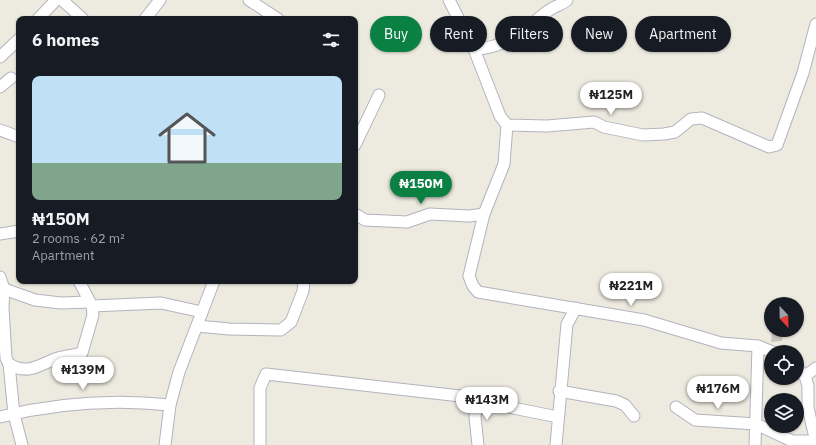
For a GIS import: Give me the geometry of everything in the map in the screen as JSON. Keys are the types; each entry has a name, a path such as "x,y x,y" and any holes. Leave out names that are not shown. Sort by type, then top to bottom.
{"street":[{"path":"41,16 56,0"},
{"path":"62,0 80,16"},
{"path":"147,16 160,0"},
{"path":"248,0 273,16"},
{"path":"449,0 457,16"},
{"path":"487,47 498,46 513,39 549,10 566,0"},
{"path":"507,125 548,126 594,122 604,127 643,135 671,134 690,119 702,118 761,144 774,147 777,145 803,73 816,24"},
{"path":"0,57 16,42"},
{"path":"475,52 500,116 507,125 504,164 484,214 469,276 472,286 478,292 644,320 721,343 758,346 764,348"},
{"path":"0,87 11,78"},
{"path":"358,139 379,95"},
{"path":"0,130 16,137"},
{"path":"358,216 365,220 407,222 430,214 469,216 484,214"},
{"path":"0,234 16,231"},
{"path":"0,277 4,289 2,308 6,358 9,364 14,414 22,445"},
{"path":"9,364 15,368 28,370 37,368 60,357 82,353 93,315 91,304 81,284"},
{"path":"165,445 170,405 179,372 213,284"},
{"path":"197,326 229,329 281,330 291,322 303,291 304,284"},
{"path":"4,289 35,300 91,304 161,303 202,312"},
{"path":"556,445 559,391 566,324 576,308"},
{"path":"755,445 758,346"},
{"path":"676,407 696,420 756,424 792,441 816,442 808,408 808,386 805,376 816,368"},
{"path":"260,445 260,388 266,374 478,398 520,410 558,417"},
{"path":"559,391 616,400 625,405 634,416"},
{"path":"478,398 476,417 478,445"},
{"path":"0,417 76,403 151,403 170,405"}],"building":[{"path":"771,337 782,337 782,341 771,342"}]}
